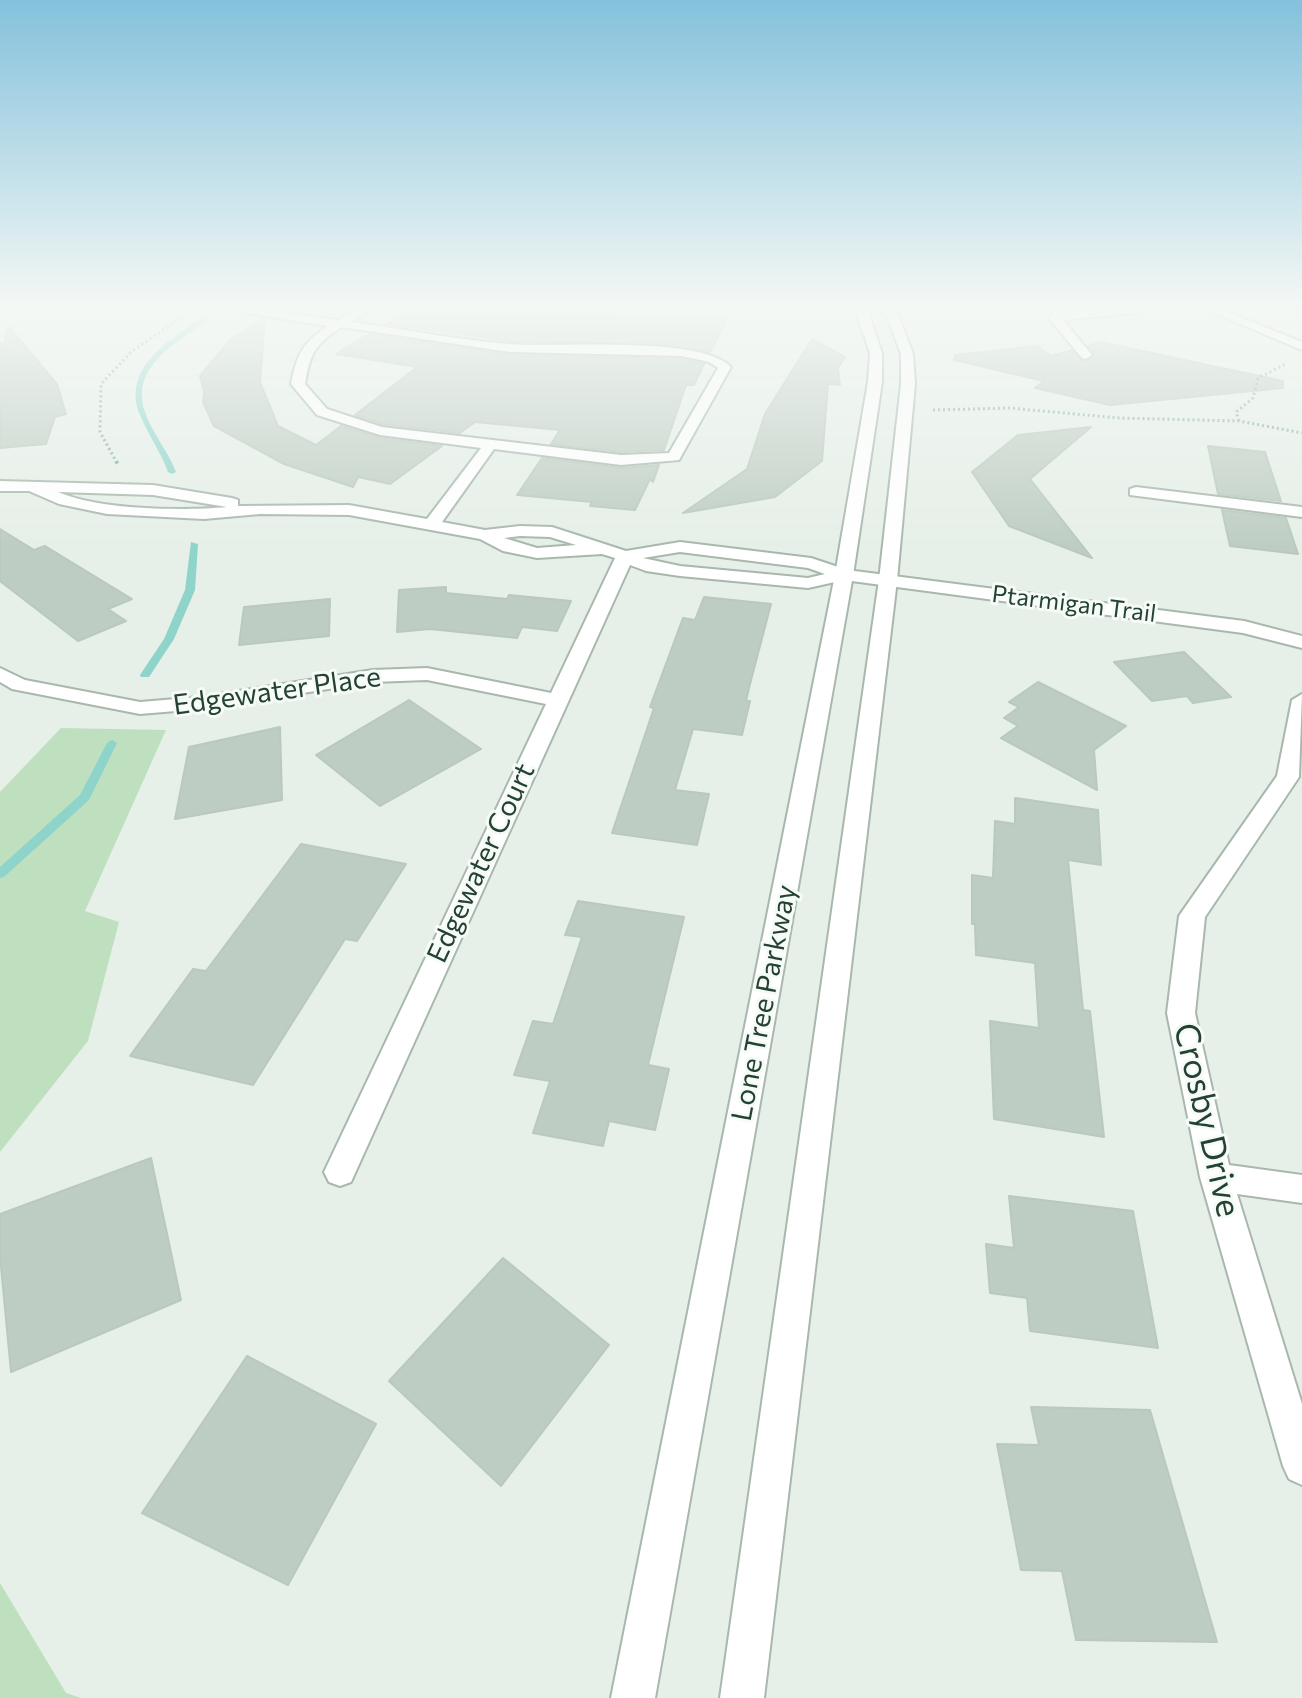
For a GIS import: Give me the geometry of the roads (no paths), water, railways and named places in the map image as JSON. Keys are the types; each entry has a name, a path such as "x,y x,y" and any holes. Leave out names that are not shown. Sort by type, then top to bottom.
{"street":[{"path":"302,388 322,412 380,431 621,460 674,457 713,388"},
{"name":"Lone Tree Parkway","path":"633,1698 844,575 874,388"},
{"path":"742,1698 888,580 908,388"},
{"path":"433,523 490,445"},
{"path":"0,486 137,489 260,509"},
{"path":"34,488 65,501 120,510 204,514 260,509 349,510 433,523 485,535 509,547 537,553 614,553"},
{"path":"1136,492 1302,512"},
{"name":"Ptarmigan Trail","path":"614,553 646,566 668,570 808,583 844,575 1244,627 1302,642"},
{"name":"Edgewater Court","path":"340,1172 556,700 614,553"},
{"name":"Edgewater Place","path":"0,674 19,685 140,708 200,703 373,676 427,674 556,700"},
{"name":"Crosby Drive","path":"1302,700 1288,777 1192,916 1181,1013 1216,1177 1302,1466"},
{"path":"1216,1177 1302,1189"}],"waterway":[{"path":"139,388 141,410 172,472"},
{"path":"145,675 169,639 190,590 194,544"},
{"path":"0,874 85,797 112,743"}]}
